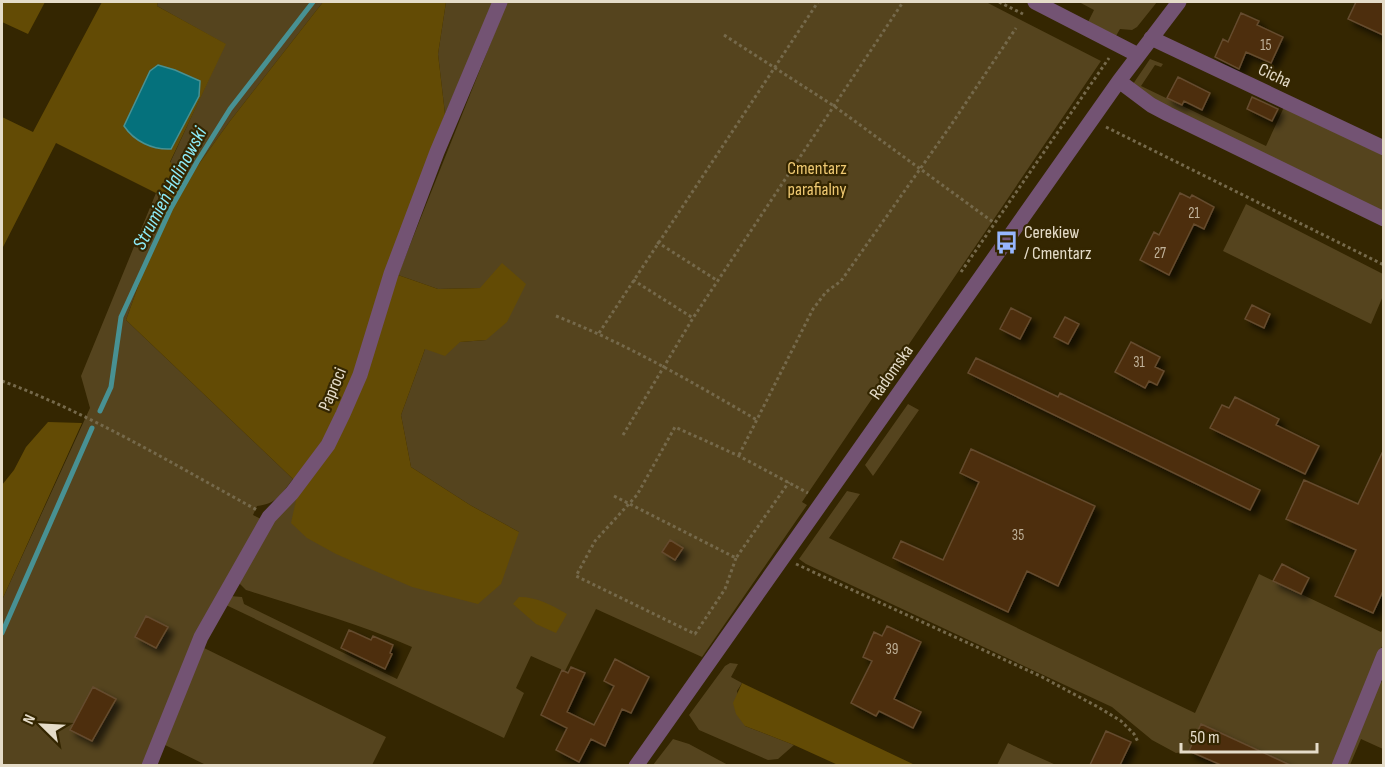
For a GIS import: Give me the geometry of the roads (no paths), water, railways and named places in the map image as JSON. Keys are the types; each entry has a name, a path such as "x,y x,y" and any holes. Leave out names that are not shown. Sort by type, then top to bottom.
{"street":[{"name":"Paproci","path":"149,765 201,637 269,517 292,493 328,445 348,404 360,375 392,274 437,152 500,2"},
{"path":"1035,2 1138,55"},
{"name":"Radomska","path":"636,765 1093,117 1179,2"},
{"name":"Cicha","path":"1151,38 1383,148"},
{"path":"1119,81 1159,110 1383,219"},
{"path":"1339,765 1383,655"}],"water":[{"path":"158,65 200,81 199,96 171,149 144,144 124,126 150,71"}],"waterway":[{"name":"Strumień Halinowski","path":"100,411 111,387 121,317 171,208 230,109 313,2"},
{"name":"Strumień Halinowski","path":"2,633 92,428"}],"place":[{"name":"Cerekiew / Cmentarz","path":"1006,242"}],"park label":[{"name":"Cmentarz parafialny","path":"817,178"}]}
